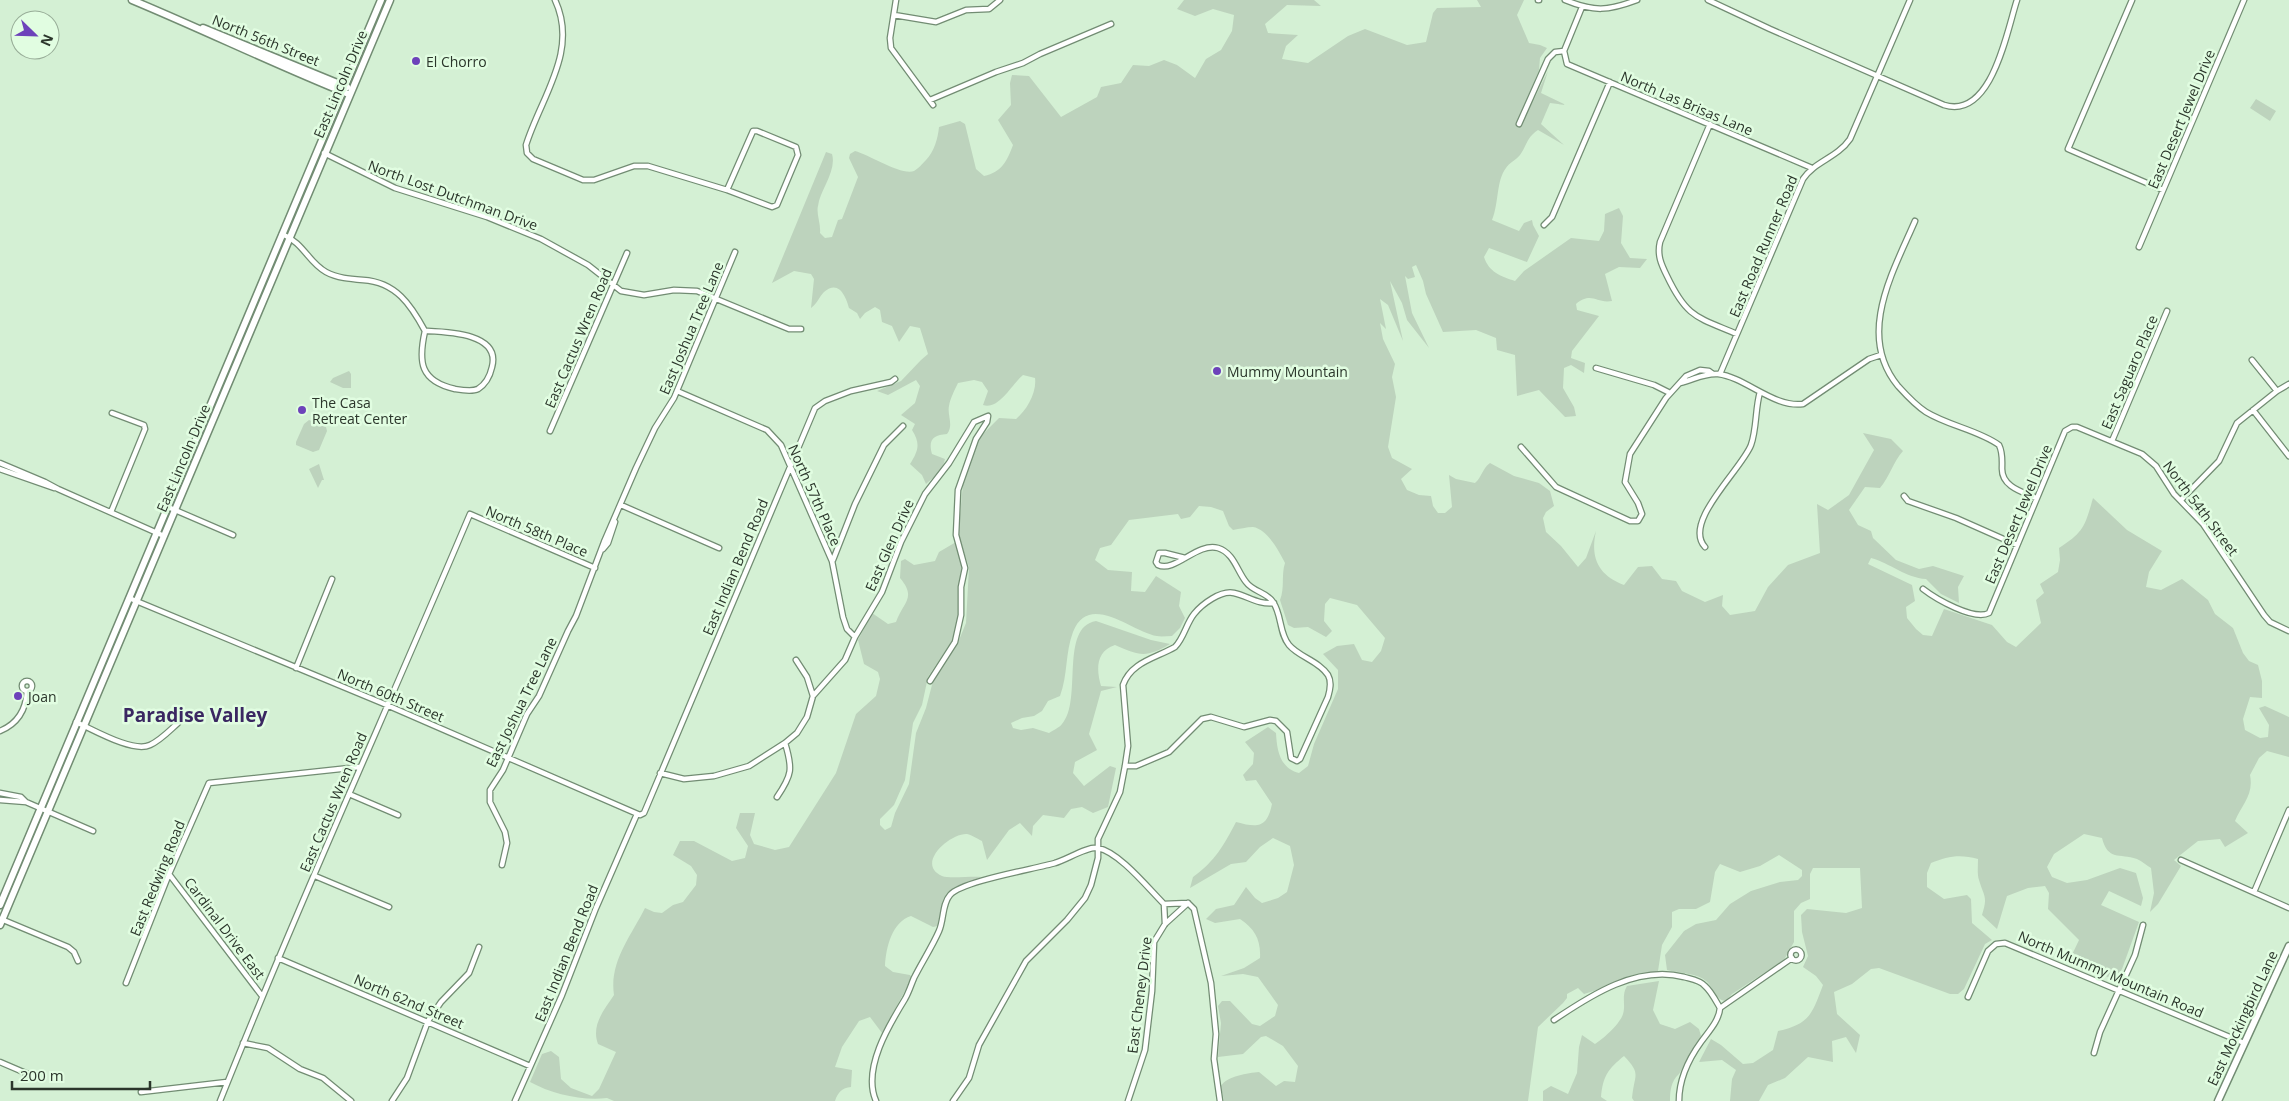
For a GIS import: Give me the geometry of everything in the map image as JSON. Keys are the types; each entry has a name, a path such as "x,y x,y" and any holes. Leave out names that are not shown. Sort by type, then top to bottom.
{"main road":[{"name":"North 56th Street","path":"132,0 197,28 205,28 351,92"},
{"name":"East Lincoln Drive","path":"1,921 136,601 161,535 168,507 382,0"},
{"name":"East Lincoln Drive","path":"0,905 129,598 175,510 390,0"},
{"path":"106,654 113,657"},
{"name":"East Mockingbird Lane","path":"2218,1101 2289,946"}],"street":[{"path":"556,0 563,22 562,55 528,138 526,150 529,157 583,180 594,180 634,166 648,166 727,190 768,206 774,206 777,204 798,155 798,150 796,147 757,131 753,132 727,190"},
{"path":"896,0 891,48 932,103 996,72 1023,64 1040,54 1111,24"},
{"path":"894,15 936,22 966,10 989,9 1000,0"},
{"path":"1565,0 1582,7 1604,10 1637,0"},
{"path":"1708,0 1949,107 1962,106 1969,103 1984,89 1995,72 2017,0"},
{"name":"East Road Runner Road","path":"1720,374 1803,179 1812,168 1833,157 1846,146 1910,0"},
{"path":"2132,0 2068,149 2163,190"},
{"name":"East Desert Jewel Drive","path":"2139,247 2244,0"},
{"path":"1519,124 1548,59 1555,52 1564,51 1582,7"},
{"name":"North Las Brisas Lane","path":"1564,51 1563,56 1567,64 1812,168"},
{"path":"1544,225 1552,217 1610,82"},
{"path":"1710,124 1660,242 1659,256 1679,299 1687,310 1698,318 1737,334"},
{"name":"North Lost Dutchman Drive","path":"318,150 395,188 487,217 540,239 588,265 612,286 621,291 644,295 674,290 687,290 715,299 789,329 801,329"},
{"path":"1914,221 1886,289 1880,309 1878,324 1881,355 1896,383 1916,405 1935,417 1999,445 2002,451 2002,476 2008,485 2036,498"},
{"path":"282,234 297,241 326,272 349,280 379,282 397,291 414,310 425,331 420,352 424,371 437,383 452,388 476,390 490,375 494,362 492,351 485,344 467,335 452,332 425,331"},
{"name":"East Joshua Tree Lane","path":"502,865 507,843 506,832 492,808 489,796 490,790 508,758 527,714 539,696 576,616 602,550 608,543 615,520 647,442 677,391 735,252"},
{"name":"East Cactus Wren Road","path":"550,431 626,253"},
{"name":"East Saguaro Place","path":"2112,441 2167,311"},
{"path":"1521,446 1556,487 1630,521 1638,522 1642,514 1638,503 1625,482 1626,466 1634,446 1670,393 1686,376 1700,370 1709,370 1713,374 1720,374 1786,402 1803,404 1869,359 1881,355"},
{"path":"2252,360 2277,391"},
{"path":"1596,368 1654,385 1670,393"},
{"name":"East Indian Bend Road","path":"515,1101 639,814 660,773 812,414 820,404 851,390 884,384 895,378"},
{"path":"2180,500 2220,461 2237,423 2277,391 2289,384"},
{"name":"North 57th Place","path":"677,391 767,430 781,445 832,561 843,617 847,629 855,636"},
{"path":"1705,547 1700,539 1699,532 1702,523 1718,494 1752,443 1760,392"},
{"path":"2254,410 2289,456"},
{"path":"111,512 145,429 144,425 112,413"},
{"name":"East Glen Drive","path":"660,773 684,779 714,776 749,766 797,733 807,717 813,696 845,660 855,636 882,592 901,542 925,494 949,463 974,422 988,416 976,439 958,490 956,535 965,568 961,587 961,615 956,642 930,681"},
{"path":"832,561 855,504 884,445 903,426"},
{"name":"East Desert Jewel Drive","path":"1924,589 1948,604 1974,615 1984,616 1989,613 2065,431 2072,427"},
{"name":"North 54th Street","path":"2072,427 2077,427 2112,441 2142,454 2150,460 2180,500 2202,524 2264,615 2270,622 2289,631"},
{"path":"0,463 161,535"},
{"path":"0,469 43,486 58,489"},
{"path":"1904,496 1908,502 1956,518 2017,545"},
{"path":"621,505 719,548"},
{"path":"168,507 233,535"},
{"name":"East Cactus Wren Road","path":"220,1101 262,996 315,876 359,767 388,706 470,514"},
{"name":"North 58th Place","path":"470,514 595,568"},
{"path":"1125,766 1136,766 1169,752 1202,719 1211,717 1244,727 1270,720 1276,721 1287,732 1291,758 1297,761 1300,759 1328,697 1330,682 1325,671 1288,643 1274,603 1269,597 1248,585 1235,564 1223,550 1214,547 1205,548 1185,558 1165,567 1158,565 1156,562 1160,553 1165,552 1185,558"},
{"path":"296,668 332,579"},
{"path":"953,1101 968,1078 979,1045 1026,962 1067,920 1085,898 1096,868 1098,839 1120,792 1128,746 1123,685 1131,671 1138,664 1175,647 1179,643 1194,613 1223,592 1234,593 1265,604 1274,603"},
{"name":"North 60th Street","path":"129,598 388,706 639,814"},
{"path":"796,660 807,677 813,696"},
{"path":"0,731 11,725 24,710 27,691"},
{"path":"76,722 129,745 142,747 156,742 178,723"},
{"path":"777,797 787,782 791,764 785,743"},
{"name":"East Redwing Road","path":"126,983 169,874 209,783 359,767"},
{"path":"0,792 21,797 26,802"},
{"path":"348,794 398,815"},
{"path":"0,800 26,802 93,831"},
{"path":"2254,892 2289,810"},
{"path":"876,1101 872,1093 872,1080 881,1042 895,1014 906,998 940,928 946,901 950,894 976,884 1056,863 1098,848 1110,852 1164,904 1165,924"},
{"path":"2181,860 2289,908"},
{"name":"Cardinal Drive East","path":"169,874 262,996"},
{"path":"315,876 389,907"},
{"path":"1164,904 1188,903 1194,909 1211,983 1216,1034 1214,1059 1220,1101"},
{"name":"East Cheney Drive","path":"1128,1101 1145,1050 1152,991 1154,942 1165,924 1188,903"},
{"path":"1,921 68,947 74,952 78,961"},
{"path":"2094,1054 2100,1032 2120,990 2138,945 2143,924"},
{"name":"North Mummy Mountain Road","path":"1968,997 1988,951 1996,944 2005,943 2244,1043"},
{"path":"392,1101 407,1078 428,1021 441,1002 469,973 479,947"},
{"name":"North 62nd Street","path":"278,958 530,1066"},
{"path":"1678,1101 1680,1081 1684,1072 1715,1022 1720,1008 1792,958"},
{"path":"1554,1020 1608,987 1630,979 1660,974 1677,975 1701,982 1706,986 1720,1008"},
{"path":"243,1043 268,1048 300,1068 323,1078 351,1101"},
{"path":"0,1062 35,1077"},
{"path":"142,1092 228,1082"}],"green space":[{"path":"1184,0 1314,0 1321,6 1287,5 1265,24 1268,33 1298,35 1286,46 1282,59 1308,63 1348,36 1365,29 1407,45 1426,42 1433,13 1437,8 1481,7 1477,0 1524,0 1517,15 1529,43 1547,48 1540,58 1539,70 1517,123 1521,125 1548,71 1541,93 1566,105 1550,103 1541,124 1564,145 1538,130 1529,138 1520,155 1506,168 1499,186 1492,220 1519,231 1524,223 1532,220 1539,236 1527,262 1489,248 1484,257 1486,262 1496,273 1515,281 1524,271 1571,238 1599,241 1604,231 1605,214 1619,208 1623,216 1621,243 1630,258 1647,259 1640,268 1619,267 1605,274 1612,301 1586,298 1576,304 1577,310 1599,316 1572,351 1571,358 1585,363 1584,373 1571,365 1564,368 1563,388 1574,407 1576,416 1565,417 1539,390 1517,396 1515,355 1497,350 1496,338 1476,330 1443,332 1426,294 1416,265 1412,267 1415,277 1408,279 1405,276 1412,313 1429,348 1407,320 1402,303 1390,281 1403,341 1388,305 1380,299 1386,329 1380,323 1383,339 1395,364 1392,377 1396,397 1388,447 1392,458 1412,469 1401,479 1407,490 1419,495 1431,496 1433,506 1438,513 1445,513 1452,507 1449,475 1456,479 1475,483 1490,463 1514,476 1539,483 1550,491 1554,506 1546,512 1543,518 1546,532 1561,546 1578,567 1586,558 1596,531 1594,541 1595,557 1602,571 1615,581 1624,585 1638,567 1652,566 1662,579 1676,581 1682,591 1705,602 1723,595 1722,606 1730,615 1755,611 1768,587 1788,565 1820,553 1817,504 1828,510 1849,495 1874,450 1863,433 1891,439 1903,451 1880,488 1865,487 1849,510 1858,525 1871,531 1873,538 1896,560 1919,569 1933,566 1964,576 1958,587 1959,603 1941,594 1926,579 1912,576 1871,558 1868,564 1912,585 1915,601 1906,607 1907,618 1923,635 1932,636 1944,609 1992,625 2007,642 2016,647 2041,623 2036,600 2044,593 2040,584 2058,572 2059,548 2079,533 2088,515 2093,498 2127,530 2162,551 2149,572 2146,587 2161,590 2182,579 2208,600 2215,614 2233,628 2243,653 2249,661 2258,665 2262,681 2262,698 2250,697 2243,719 2245,730 2260,738 2268,737 2269,725 2259,708 2265,706 2289,717 2289,757 2267,751 2259,758 2250,775 2249,794 2235,821 2248,833 2225,847 2220,839 2198,841 2174,860 2181,866 2158,904 2150,912 2154,893 2151,868 2141,861 2131,857 2115,855 2107,850 2102,838 2084,834 2054,854 2047,867 2052,877 2067,883 2087,880 2120,868 2136,873 2143,898 2141,906 2109,891 2101,905 2139,922 2122,969 2114,980 2070,959 2079,940 2048,909 2049,893 2045,886 2028,888 2007,896 1997,929 1982,915 1985,900 1978,878 1978,859 1954,856 1931,863 1927,873 1927,887 1944,899 1967,895 1971,899 1972,923 1992,940 1985,944 1964,989 1958,994 1950,994 1879,968 1871,969 1852,984 1834,992 1837,1014 1860,1035 1856,1053 1846,1037 1832,1041 1833,1062 1808,1057 1785,1078 1768,1085 1759,1101 1730,1101 1732,1079 1736,1070 1722,1060 1699,1062 1711,1039 1743,1064 1753,1063 1773,1050 1778,1031 1797,1025 1808,1016 1816,1003 1823,985 1816,976 1803,967 1808,956 1802,932 1801,915 1807,909 1846,913 1862,908 1860,868 1813,868 1810,874 1810,899 1801,903 1794,911 1794,942 1784,960 1732,994 1726,1001 1719,998 1702,978 1667,970 1665,955 1684,931 1696,924 1716,920 1730,904 1751,891 1780,882 1798,880 1802,876 1802,870 1779,855 1760,866 1740,872 1720,864 1715,872 1710,902 1696,909 1679,909 1672,912 1672,927 1662,945 1658,971 1584,994 1578,988 1567,994 1567,998 1563,1003 1538,1027 1528,1101 1224,1101 1221,1086 1228,1080 1249,1073 1259,1072 1276,1086 1284,1081 1295,1082 1298,1066 1283,1046 1266,1036 1261,1037 1243,1054 1218,1057 1221,1023 1218,1006 1222,1001 1230,1001 1252,1024 1260,1026 1275,1016 1278,1005 1258,977 1243,974 1221,976 1244,968 1260,958 1258,940 1250,927 1240,919 1215,923 1206,919 1216,909 1234,905 1246,887 1262,903 1278,898 1287,892 1294,865 1290,846 1273,838 1260,847 1246,862 1231,864 1190,888 1193,877 1218,852 1236,822 1250,825 1260,824 1264,822 1270,812 1272,804 1256,780 1246,781 1243,775 1253,764 1254,753 1245,742 1268,727 1276,733 1277,746 1284,763 1293,771 1299,773 1308,766 1314,744 1338,689 1338,670 1323,654 1337,646 1354,644 1362,660 1372,662 1381,651 1385,638 1357,605 1330,598 1325,604 1324,621 1332,631 1326,637 1308,627 1294,628 1288,625 1280,600 1285,563 1272,541 1263,532 1253,527 1233,530 1229,526 1223,511 1199,506 1190,517 1181,519 1178,514 1129,520 1111,545 1100,548 1095,560 1108,570 1132,572 1131,591 1145,592 1156,576 1181,592 1179,606 1185,618 1180,628 1172,636 1159,636 1100,614 1089,615 1080,620 1070,640 1063,688 1060,696 1048,701 1042,711 1034,716 1022,718 1011,723 1013,728 1021,730 1033,728 1049,733 1062,724 1068,713 1071,699 1078,636 1085,626 1096,621 1151,640 1170,644 1155,652 1143,654 1115,645 1104,652 1099,661 1098,673 1101,686 1117,687 1101,691 1089,734 1097,750 1075,762 1073,773 1084,786 1110,766 1116,768 1108,807 1093,813 1082,807 1071,809 1064,818 1043,815 1033,826 1032,836 1020,823 1009,830 987,860 982,841 967,834 952,838 938,850 932,864 935,871 942,876 981,877 947,893 938,926 933,927 911,916 904,919 895,929 889,943 885,966 893,972 910,975 912,978 882,1033 870,1017 859,1021 842,1047 835,1067 852,1070 851,1087 841,1091 835,1101 614,1101 607,1098 567,1096 530,1082 542,1054 551,1051 559,1057 561,1079 571,1088 592,1096 599,1089 616,1052 598,1044 596,1030 606,1006 614,995 615,971 622,950 645,908 662,913 673,905 683,902 696,885 697,875 691,866 673,855 680,841 694,841 732,861 745,858 748,846 736,828 740,813 755,813 750,835 754,844 775,850 789,847 836,773 856,714 876,696 880,679 878,672 864,664 858,640 872,613 888,624 896,622 908,595 908,590 900,578 901,561 905,559 914,565 935,561 939,552 956,542 963,572 959,585 959,614 953,639 928,677 922,705 913,723 905,780 894,805 880,819 880,825 885,830 891,827 895,813 909,784 916,733 926,708 933,681 957,645 966,623 969,567 958,535 963,484 980,437 999,418 1016,419 1020,415 1033,395 1035,378 1023,375 1000,400 989,406 983,405 988,391 982,382 974,380 958,383 949,406 949,431 947,434 935,437 931,442 932,454 945,459 944,463 938,473 926,484 922,475 910,464 917,447 917,439 912,430 915,424 901,415 915,403 920,386 916,380 888,395 877,391 901,381 928,354 920,328 910,326 899,342 892,326 882,322 880,310 875,307 865,313 860,319 857,313 849,308 841,291 834,287 824,292 811,308 814,279 811,274 794,271 772,283 826,152 832,154 833,160 830,174 819,200 818,209 820,233 825,238 832,237 838,220 842,219 858,177 849,158 850,154 855,151 902,171 914,171 929,157 937,140 939,127 960,121 965,124 976,169 984,176 1000,169 1013,145 998,120 1011,105 1010,83 1012,75 1029,76 1061,117 1097,97 1101,87 1121,83 1133,65 1149,66 1164,60 1177,65 1195,78 1206,59 1221,50 1232,31 1234,15 1213,9 1195,16 1177,9"},
{"path":"2256,99 2276,111 2270,121 2250,108"},
{"path":"349,371 351,374 351,388 343,388 330,382 333,378"},
{"path":"309,420 326,427 327,431 319,450 313,452 296,445 304,424"},
{"path":"319,464 324,480 322,480 318,488 309,469"},
{"path":"1659,981 1653,1010 1660,1024 1675,1029 1690,1022 1699,1029 1701,1036 1673,1083 1670,1101 1634,1101 1632,1098 1636,1075 1633,1067 1624,1056 1610,1069 1605,1078 1601,1097 1607,1101 1543,1101 1543,1091 1551,1086 1568,1094 1577,1073 1582,1035 1595,1044 1615,1027 1623,1014 1624,993 1627,986"}],"place":[{"name":"El Chorro","path":"416,61"},
{"name":"Mummy Mountain","path":"1217,371"},
{"name":"The Casa Retreat Center","path":"302,410"},
{"name":"Joan","path":"18,696"}],"district":[{"name":"Paradise Valley","path":"195,715"}]}
